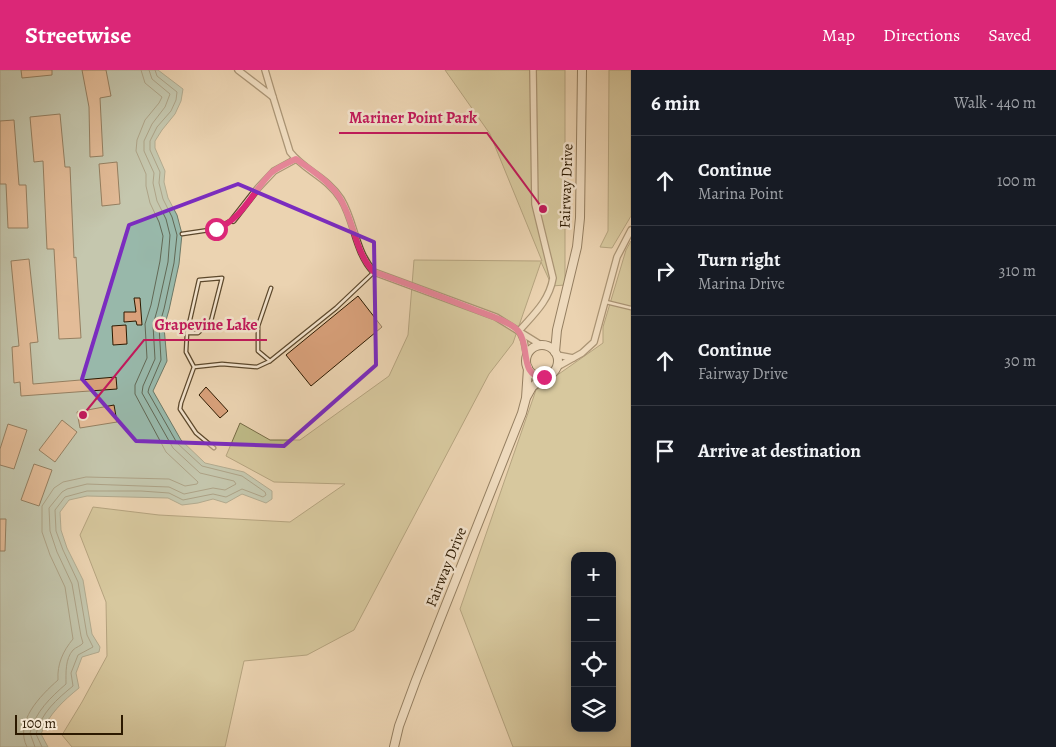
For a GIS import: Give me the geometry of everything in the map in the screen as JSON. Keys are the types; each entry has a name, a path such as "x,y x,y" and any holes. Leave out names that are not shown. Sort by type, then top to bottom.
{"street":[{"path":"238,70 273,97"},
{"path":"265,70 290,152 296,159 324,179 340,198 366,264 374,272 496,317 556,353 575,358"},
{"path":"519,330 547,299 553,278 535,204 533,70"},
{"name":"Fairway Drive","path":"526,398 532,387 544,377 552,374 557,368 557,330 577,247 580,218 582,70"},
{"path":"233,220 274,171 296,159"},
{"path":"557,368 587,350 594,342 619,252 631,230"},
{"path":"519,330 527,357"},
{"name":"Fairway Drive","path":"394,747 399,726 410,696 522,412 526,398 527,357 533,348 543,346 557,330"},
{"path":"528,368 535,376 544,377"}],"lane":[{"path":"182,234 216,229 233,220"},
{"path":"194,368 222,364 257,367 270,361 336,308 374,272"},
{"path":"187,333 198,333 210,321 222,278 199,280 187,333 186,352 194,368 180,410 196,433 214,448"},
{"path":"270,361 258,351 258,326 271,288"},
{"path":"604,302 631,308"}],"highlighted area":[{"path":"238,184 374,242 376,365 284,446 136,441 82,379 129,225"}],"shaded area":[{"path":"445,70 565,70 565,285 552,286 541,262 513,343 489,374 354,630 307,655 244,661 225,747 72,747 62,735 107,656 106,602 80,535 93,507 159,515 290,522 345,484 274,482 226,456 240,423 270,440 300,440 389,376 408,335 414,260 542,261 490,134"},
{"path":"609,70 631,70 631,216 612,248 600,247 608,231"},
{"path":"631,241 631,747 513,747 460,609 536,390 603,343 603,327 626,250"}],"water":[{"path":"0,70 158,70 183,89 181,101 175,114 155,141 155,148 165,171 164,182 168,198 177,215 182,234 179,264 164,327 167,361 153,391 181,440 205,463 244,472 272,491 272,499 266,503 242,494 226,503 213,499 182,505 168,498 87,496 69,500 60,512 61,530 67,548 83,580 92,634 100,647 99,652 82,657 76,673 79,688 57,708 44,727 41,734 48,747 0,747"}],"building":[{"path":"21,70 52,70 52,75 22,78"},
{"path":"82,70 106,70 111,96 100,98 103,156 90,157 89,107"},
{"path":"60,114 65,167 70,167 74,258 76,257 81,338 59,339 54,249 47,249 43,161 34,162 30,117"},
{"path":"14,120 19,185 26,185 28,228 8,228 6,184 0,184 0,121"},
{"path":"117,162 120,204 102,206 99,164"},
{"path":"29,259 38,342 30,343 33,384 116,377 117,389 21,396 20,382 14,383 12,347 19,346 11,261"},
{"path":"358,296 382,327 311,386 286,355"},
{"path":"134,298 140,298 142,325 137,325 136,321 124,322 124,312 136,312"},
{"path":"126,325 127,344 113,345 112,326"},
{"path":"206,387 228,411 220,418 199,395"},
{"path":"114,405 117,422 80,428 77,412"},
{"path":"62,420 77,432 55,462 39,450"},
{"path":"8,424 27,430 14,469 0,465 0,449"},
{"path":"34,464 52,470 39,506 21,500"},
{"path":"0,519 6,519 5,551 0,551"}],"place":[{"name":"Mariner Point Park","path":"543,209"},
{"name":"Grapevine Lake","path":"83,415"}],"route":[{"path":"216,229 233,220 266,178 274,171 296,159 324,179 340,198 366,264 374,272 496,317 519,330 526,350 528,368 535,376 544,377"}]}
